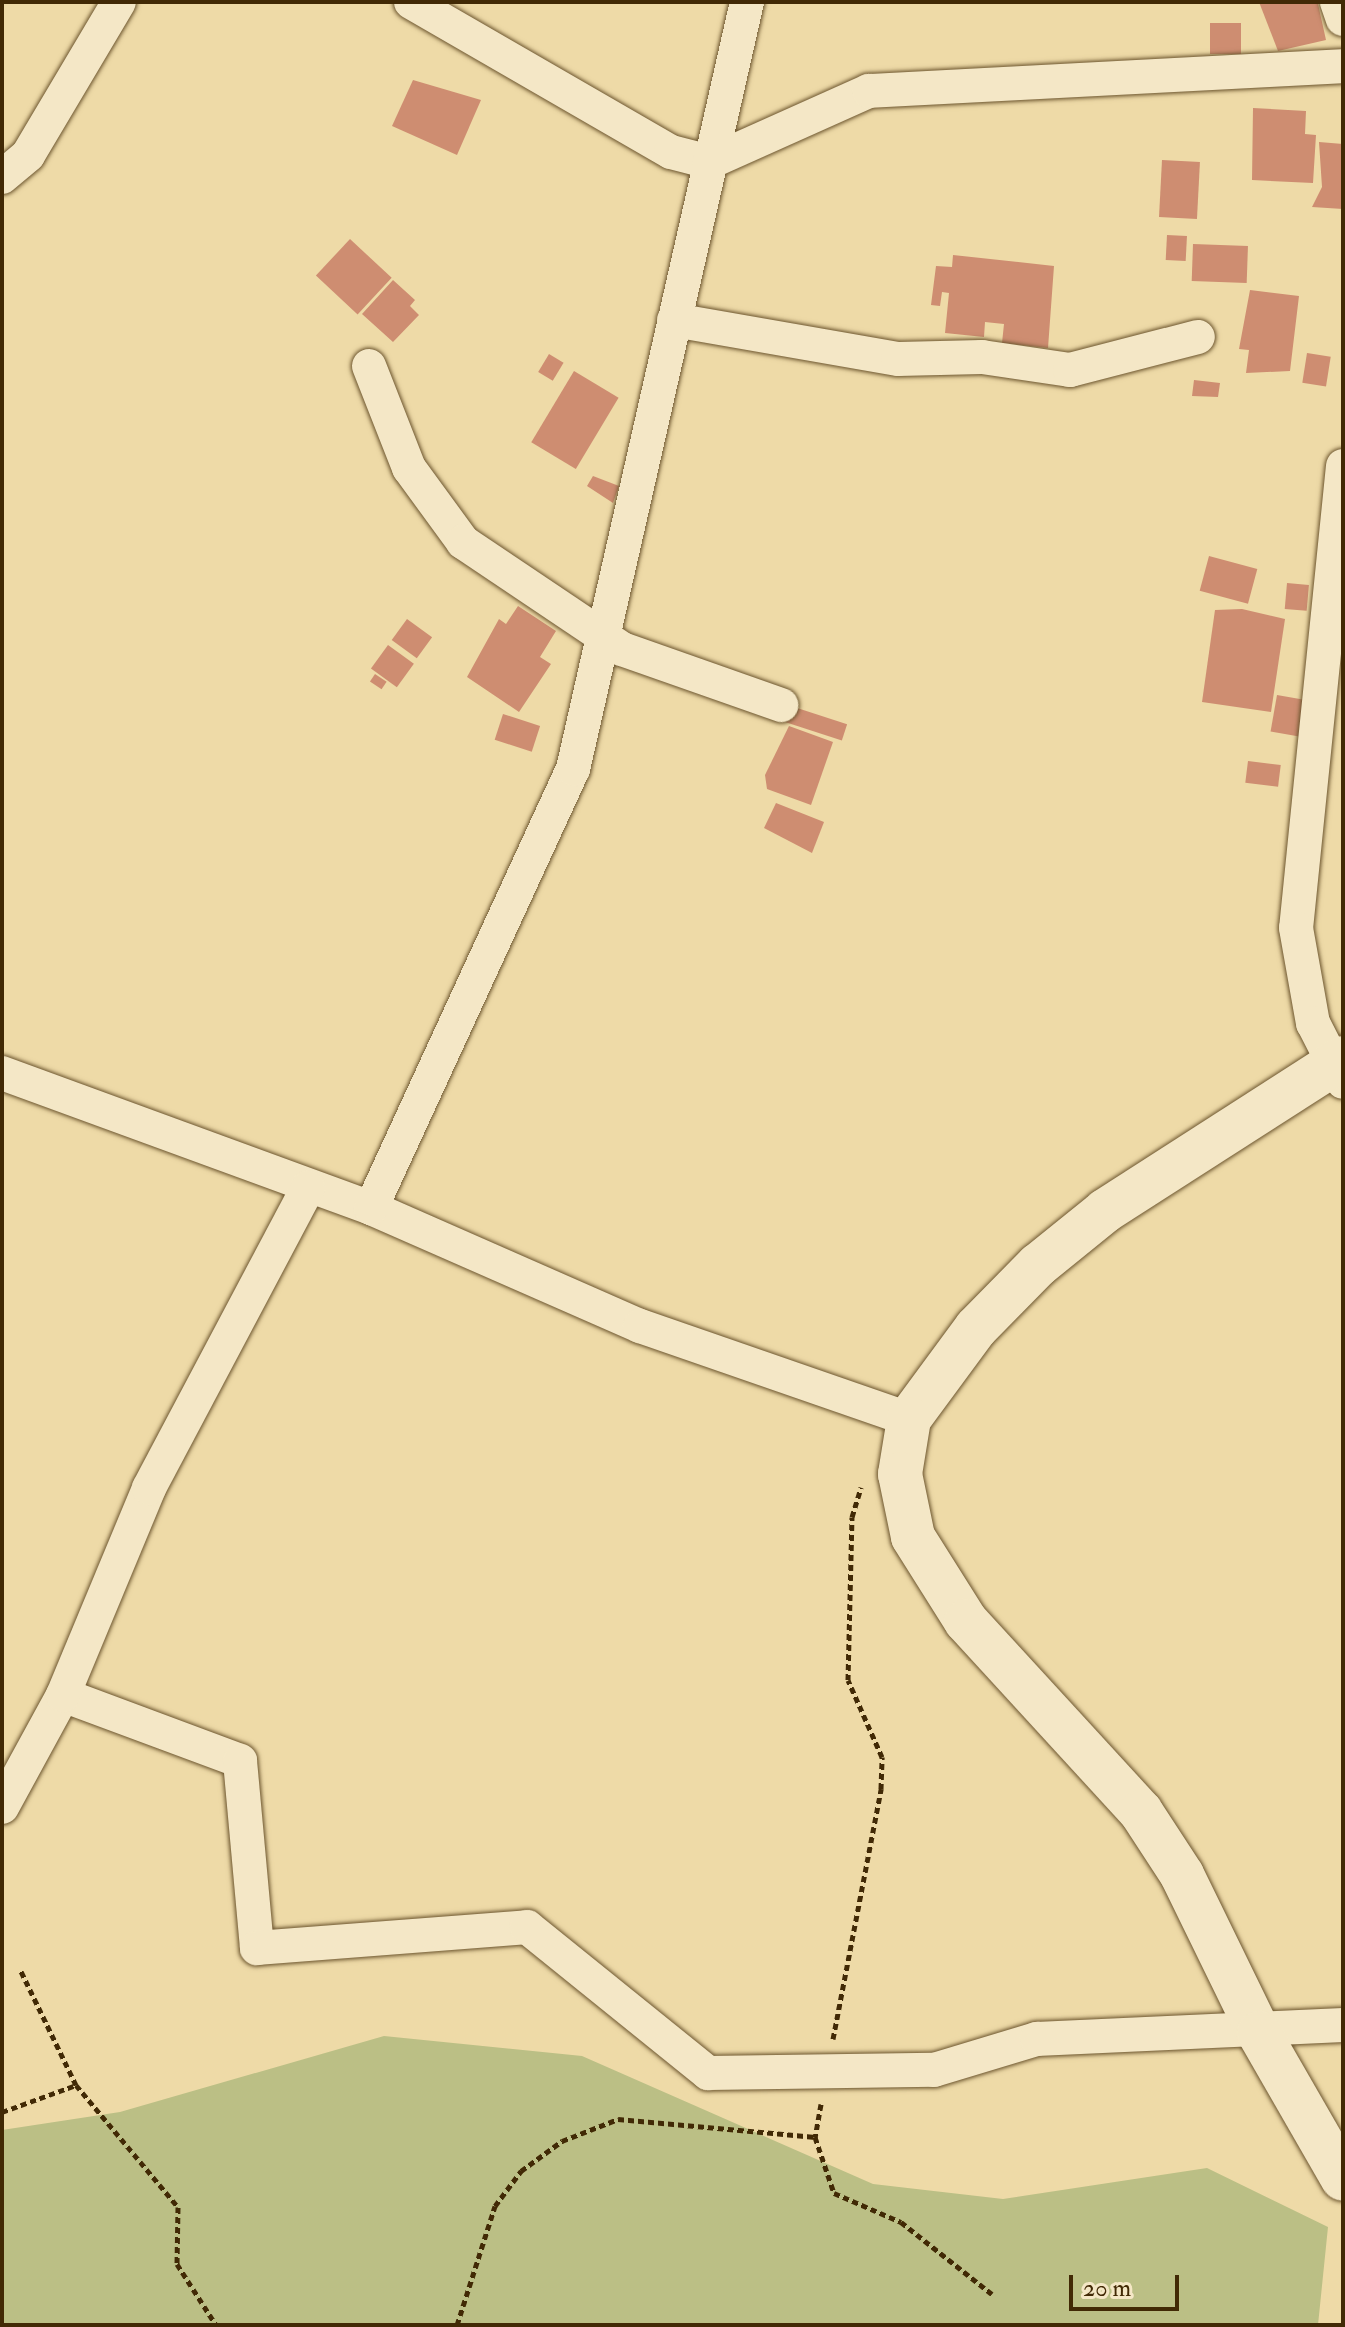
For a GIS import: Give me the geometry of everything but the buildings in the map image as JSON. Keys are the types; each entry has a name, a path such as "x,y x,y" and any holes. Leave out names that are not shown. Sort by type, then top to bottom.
{"street":[{"path":"2,177 28,155 119,2"},
{"path":"411,2 671,152 710,162 869,91 1343,66"},
{"path":"371,1208 573,769 747,2"},
{"path":"1337,2 1343,19"},
{"path":"674,320 898,359 982,357 1070,370 1198,337"},
{"path":"369,366 409,468 463,542 603,637 781,705"},
{"path":"1343,466 1296,928 1313,1023 1340,1068 1105,1211 1038,1265 976,1328 909,1419 900,1474 913,1537 966,1621 1141,1812 1182,1875 1259,2033 1343,2179"},
{"path":"2,1073 308,1188 371,1208 640,1326 909,1419"},
{"path":"2,1807 63,1695 149,1488 308,1188"},
{"path":"63,1695 240,1761 257,1948 527,1927 708,2073 828,2069 934,2070 1037,2039 1259,2033 1343,2025"}],"path":[{"path":"865,1477 852,1517 848,1680 882,1757 881,1789 815,2137 834,2193 901,2222 992,2294"},
{"path":"21,1971 76,2085 178,2207 177,2264 216,2325"},
{"path":"2,2112 76,2085"},
{"path":"457,2325 495,2206 521,2171 562,2141 618,2119 815,2137"}],"green space":[{"path":"384,2036 582,2056 873,2184 1003,2199 1207,2168 1328,2227 1318,2325 2,2325 2,2130 120,2112"}]}
